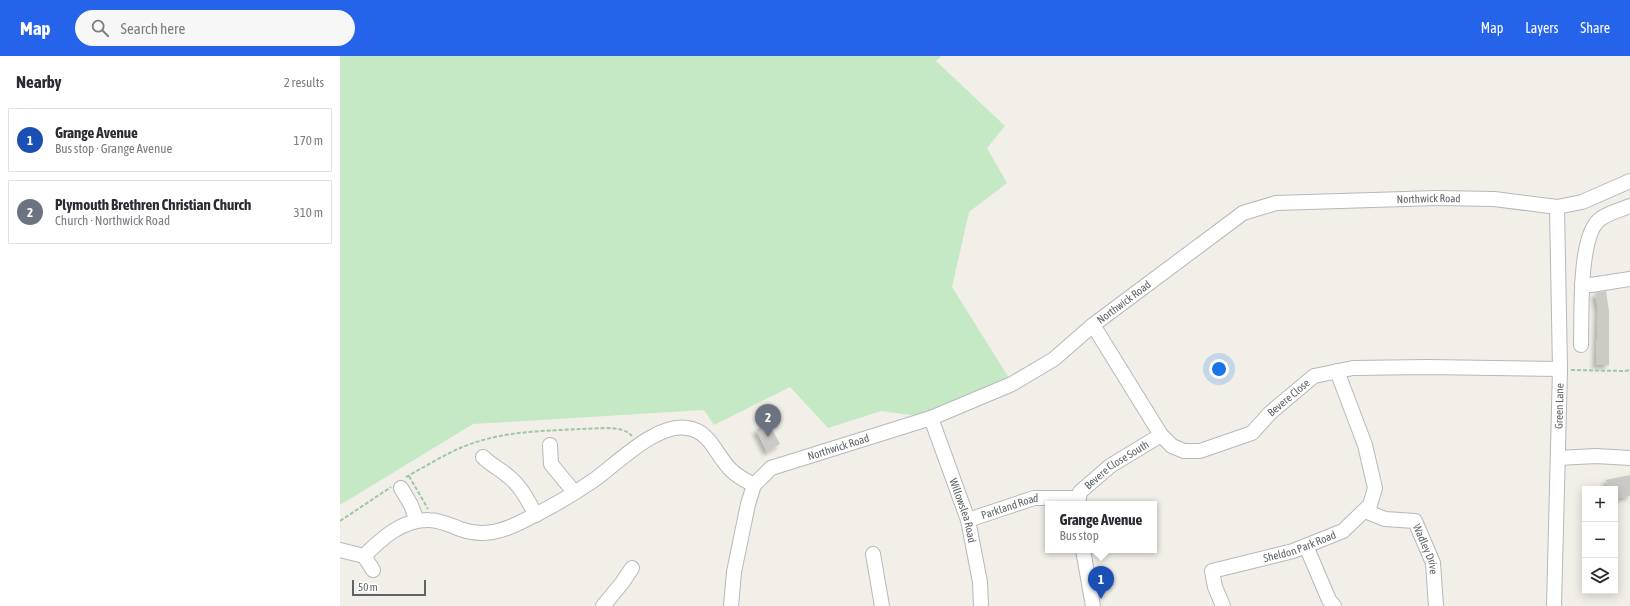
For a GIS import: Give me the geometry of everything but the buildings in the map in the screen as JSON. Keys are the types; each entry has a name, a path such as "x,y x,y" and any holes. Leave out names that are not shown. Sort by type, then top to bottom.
{"street":[{"name":"Northwick Road","path":"731,606 734,572 748,504 754,485 768,471 779,465 931,418 1012,384 1054,359 1093,325 1243,213 1276,203 1437,198 1494,199 1557,206 1582,202 1630,181"},
{"name":"Green Lane","path":"1554,606 1560,370 1557,206"},
{"path":"1582,345 1582,267 1593,229 1599,220 1630,206"},
{"path":"1582,284 1591,285 1630,279"},
{"name":"Bevere Close","path":"1093,325 1160,435 1172,446 1184,451 1200,451 1252,433 1270,413 1314,376 1337,371 1353,368 1428,367 1560,370"},
{"name":"Sheldon Park Road","path":"1223,606 1215,587 1212,570 1293,551 1343,531 1370,505 1375,488 1365,445 1337,371"},
{"name":"Willowslea Road","path":"931,418 968,520 980,582 981,606"},
{"path":"364,556 384,537 400,527 417,521 429,520 441,522 473,533 485,534 508,528 552,507 594,480 658,434 673,429 687,428 699,432 712,443 720,458 731,470 740,478 754,485"},
{"name":"Bevere Close South","path":"1078,501 1080,492 1110,466 1160,435"},
{"path":"550,445 551,464 574,492"},
{"path":"1558,458 1596,456 1630,458"},
{"path":"483,457 490,464 508,476 524,493 536,514"},
{"path":"401,488 412,506 417,521"},
{"name":"Parkland Road","path":"968,520 1034,498 1078,501"},
{"name":"Wadley Drive","path":"1365,511 1385,520 1415,521 1433,563 1436,606"},
{"path":"1306,546 1329,600 1334,606"},
{"path":"340,550 364,556 373,570"},
{"path":"1083,553 1093,606"},
{"path":"873,554 882,606"},
{"path":"604,606 632,568"}],"path":[{"path":"1560,370 1630,370"}],"green space":[{"path":"340,56 941,56 936,61 1005,126 987,148 1007,183 969,212 952,287 1009,378 919,416 881,411 828,428 790,387 714,425 704,410 473,424 340,505"}],"place":[{"name":"Plymouth Brethren Christian Church","path":"768,437"},
{"name":"Grange Avenue","path":"1101,599"}]}
